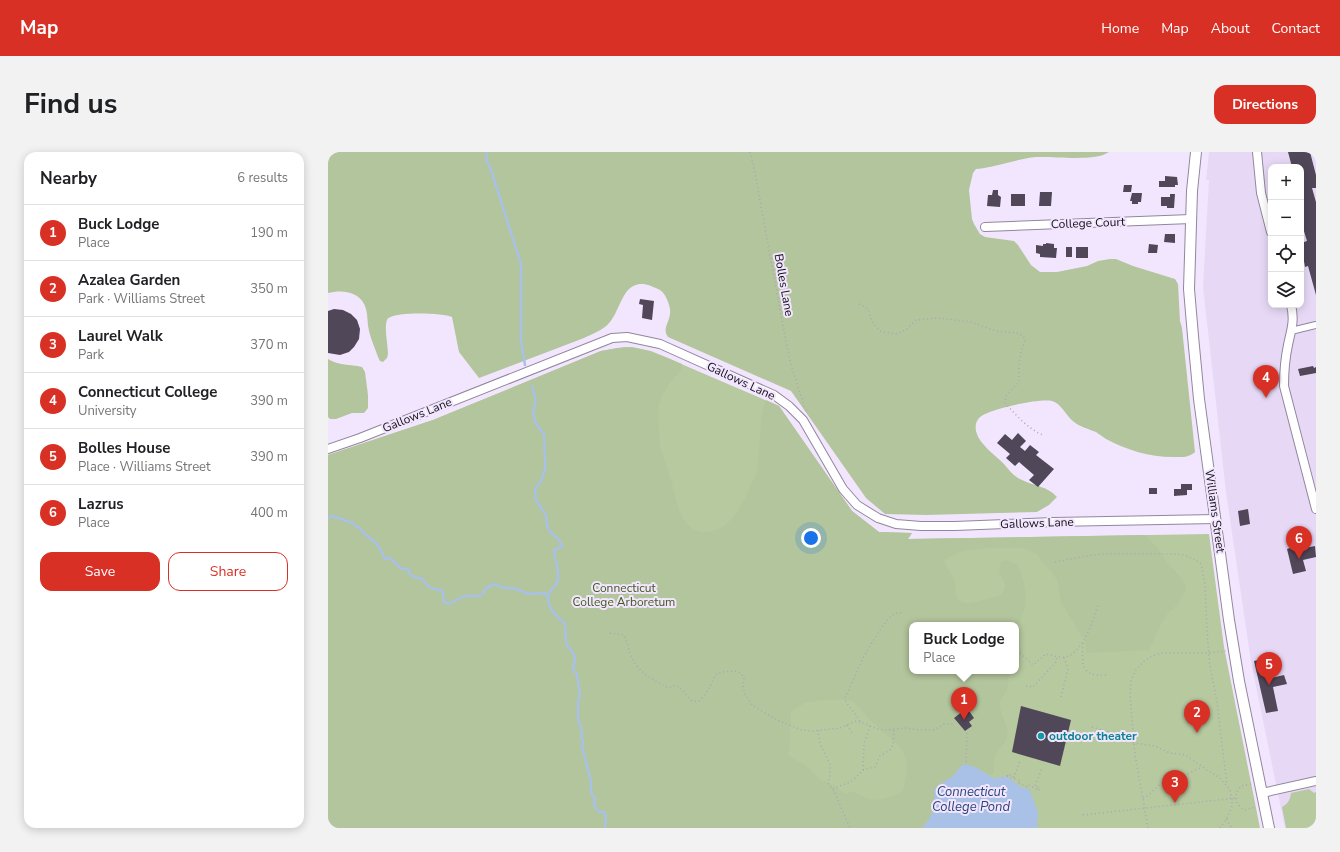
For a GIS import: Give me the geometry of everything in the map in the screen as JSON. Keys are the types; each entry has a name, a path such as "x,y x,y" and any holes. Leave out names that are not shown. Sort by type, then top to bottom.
{"street":[{"name":"Williams Street","path":"1196,152 1192,191 1190,289 1200,407 1239,681 1269,828"},
{"path":"1257,152 1262,199 1268,221"},
{"name":"College Court","path":"985,227 1191,219"},
{"path":"1292,308 1294,318 1286,359 1284,386 1316,509"},
{"path":"1291,331 1316,325"},
{"name":"Gallows Lane","path":"328,449 360,438 612,338 627,337 660,344 774,395 789,406 803,420 843,489 857,505 878,518 896,524 955,526 1059,522 1216,519"},
{"path":"1262,793 1316,781"}],"path":[{"name":"Bolles Lane","path":"750,152 791,365 806,412 803,420"},
{"path":"859,304 868,309 872,322 880,331 896,334 906,330 916,320 938,318 971,322 996,331 1023,336 1025,342 1021,352 1019,365 1019,382 1006,396 1005,403 1020,419 1037,433 1043,435"},
{"path":"1055,562 1102,554 1171,554 1185,555 1201,564 1205,584 1208,653 1218,708 1227,785"},
{"path":"1020,653 1033,665 1046,654 1064,657 1071,655 1083,641 1090,628 1098,605"},
{"path":"861,722 854,711 846,703 845,698 864,656 878,633 888,619 894,614 903,612"},
{"path":"610,633 624,635 627,640 630,656 645,674 655,682 670,688 675,685 682,688 687,697 692,701 699,701 704,696 715,675 722,672 734,671 741,673 744,678 743,688 752,705 780,722 802,730 840,728 856,722 861,722 877,729 894,730 906,728 934,730 944,724 956,724"},
{"path":"1083,641 1082,661 1084,667 1093,675 1106,675"},
{"path":"1148,828 1134,744 1130,695 1131,681 1135,671 1143,662 1152,656 1169,653 1208,653 1234,650"},
{"path":"1026,686 1033,687 1056,662 1057,656"},
{"path":"1061,698 1068,669 1064,657"},
{"path":"847,725 852,733"},
{"path":"863,770 864,744 870,726"},
{"path":"1092,727 1113,733 1134,744 1155,746 1170,753 1185,755 1220,778 1227,785 1232,799 1232,806 1227,819 1220,828"},
{"path":"818,730 820,744 830,764 828,783 833,790 850,828"},
{"path":"833,790 852,781 863,770 876,767 880,756 890,750 893,745 894,730"},
{"path":"966,762 967,732"},
{"path":"1020,761 1014,777 1008,774 1007,776 1020,781 1019,783 1027,787 1028,785 1039,790 1040,788 1035,786 1042,768"},
{"path":"1143,798 1149,795 1160,784 1202,767"},
{"path":"1253,784 1241,786 1236,793 1237,804 1244,810 1258,807"},
{"path":"1083,815 1236,798"},
{"path":"1227,819 1232,828"}],"shaded area":[{"path":"1209,152 1316,152 1316,828 1285,828 1251,662 1226,492 1203,287 1209,180 1206,180"}],"green space":[{"path":"328,152 1109,152 1103,155 1085,158 1036,157 976,169 973,173 969,190 972,219 980,234 985,237 1014,241 1031,265 1040,272 1057,272 1087,266 1098,261 1116,259 1175,279 1178,284 1180,321 1195,452 1187,456 1164,457 1130,450 1106,439 1096,432 1076,424 1055,402 1046,400 1014,405 992,411 979,418 976,424 977,435 986,447 1019,479 1053,493 1057,497 1049,505 1037,512 926,515 885,514 866,498 791,391 668,337 666,334 666,329 670,312 666,298 660,290 642,284 634,285 629,289 624,295 610,322 601,330 584,338 479,378 459,352 452,317 447,316 407,314 391,317 386,323 387,358 383,362 380,361 368,328 367,314 364,303 356,295 351,293 340,291 328,293"},
{"name":"Connecticut College Arboretum","path":"625,347 640,349 682,364 681,370 669,384 659,405 660,446 680,512 687,524 695,530 705,532 721,528 734,517 739,510 757,473 762,413 766,400 779,406 852,511 879,532 912,533 908,539 1145,535 1157,547 1167,562 1183,580 1186,586 1185,592 1177,605 1168,613 1162,622 1149,650 1087,653 1085,642 1061,602 1057,580 1037,554 1023,548 988,548 959,552 944,560 954,581 958,600 967,603 985,600 1001,595 1005,589 1005,586 999,571 1001,562 1006,560 1018,565 1025,588 1026,599 1023,614 1019,622 909,622 909,674 1010,674 1007,690 1000,704 1007,728 1007,736 996,755 994,762 994,773 990,775 975,767 960,767 953,776 938,785 932,814 921,828 328,828 328,455 433,420 601,351","holes":["822,700 848,700 854,702 870,720 898,745 907,762 903,791 891,797 874,800 852,791 845,794 833,785 821,780 806,766 788,755 790,744 791,713 794,709 805,703"]},
{"name":"Connecticut College Arboretum","path":"632,347 651,351 779,406 852,511 879,532 912,533 908,539 1209,534 1224,647 1260,828 328,828 328,455 433,420 601,351"},
{"path":"328,359 340,364 362,367 365,372 368,395 368,408 364,413 352,413 336,419 330,419 328,417"},
{"path":"1019,644 1021,650 1021,658 1019,661"},
{"path":"1309,789 1314,793 1316,792 1316,828 1286,828 1282,807 1288,802 1291,793"}],"water":[{"name":"Connecticut College Pond","path":"964,764 975,767 995,779 1005,777 1025,789 1029,789 1038,812 1037,828 921,828 926,824 935,808 934,790 953,776"}],"building":[{"path":"1288,152 1310,152 1316,175 1316,188 1312,188 1316,202 1316,295 1308,266 1305,267 1304,261 1304,242 1307,241 1304,231 1304,164 1291,164"},
{"path":"1165,176 1177,177 1178,185 1175,185 1175,187 1159,187 1159,181 1165,181"},
{"path":"1124,185 1132,185 1131,192 1123,192"},
{"path":"993,190 998,190 998,195 1001,197 1000,207 987,206 988,195 992,195"},
{"path":"1040,192 1052,192 1051,206 1039,206"},
{"path":"1132,193 1142,193 1141,202 1138,202 1138,204 1132,204 1132,201 1130,201"},
{"path":"1011,194 1025,194 1025,206 1011,206"},
{"path":"1170,194 1175,194 1174,208 1161,206 1161,197 1170,197"},
{"path":"1165,234 1175,234 1175,243 1164,242"},
{"path":"1043,244 1054,244 1054,248 1057,248 1056,258 1040,257 1040,254 1036,253 1036,245 1043,246"},
{"path":"1149,244 1158,245 1157,253 1148,253"},
{"path":"1066,247 1072,247 1072,257 1066,257"},
{"path":"1076,247 1088,247 1088,258 1076,258"},
{"path":"640,299 654,301 652,320 642,318 643,305 639,304"},
{"path":"334,309 343,310 351,314 357,320 360,329 359,339 354,347 349,352 340,355 328,353 328,311"},
{"path":"1313,366 1314,368 1316,367 1316,373 1300,376 1298,369"},
{"path":"1018,433 1026,441 1020,447 1025,451 1030,445 1039,452 1036,455 1054,469 1038,487 1029,480 1034,475 1019,462 1015,466 1006,458 1010,454 997,443 1005,434 1012,440"},
{"path":"1181,484 1192,484 1192,490 1187,490 1187,495 1174,496 1174,489 1181,489"},
{"path":"1149,488 1157,488 1157,494 1149,494"},
{"path":"1248,509 1250,524 1240,526 1238,511"},
{"path":"1298,541 1300,549 1315,546 1316,557 1303,560 1306,571 1293,574 1287,549 1290,548 1289,544"},
{"path":"1262,659 1267,679 1284,675 1287,684 1273,687 1278,711 1266,713 1254,661"},
{"name":"outdoor theater","path":"1021,706 1071,720 1060,766 1012,752"},
{"path":"967,708 974,718 969,722 972,726 965,731 954,718"}],"waterway":[{"path":"487,152 486,160 490,167 521,264 521,341 525,365"},
{"path":"532,386 536,400 533,412 536,424 544,434 545,460 545,470 541,481 535,489 536,500 546,515 547,526 551,533 563,546 554,550 558,568 558,580 548,598 551,608 565,623 566,643 574,654 575,661 573,666 574,671 577,674 580,695 578,702 578,718 582,732 582,747 591,781 592,795 595,797 594,805 599,812 606,814 605,828"},
{"path":"328,519 331,516 354,524 376,543 385,559 390,558 402,569 407,569 410,571 409,574 423,579 430,588 441,590 443,593 444,602 449,604 464,596 479,596 483,594 486,588 495,584 500,587 517,589 528,594 545,593 548,597"}],"place":[{"name":"Connecticut College","path":"1266,398"},
{"name":"Lazrus","path":"1299,559"},
{"name":"Bolles House","path":"1269,685"},
{"name":"Buck Lodge","path":"964,720"},
{"name":"Azalea Garden","path":"1197,733"},
{"name":"outdoor theater","path":"1041,736"},
{"name":"Laurel Walk","path":"1175,803"}]}
